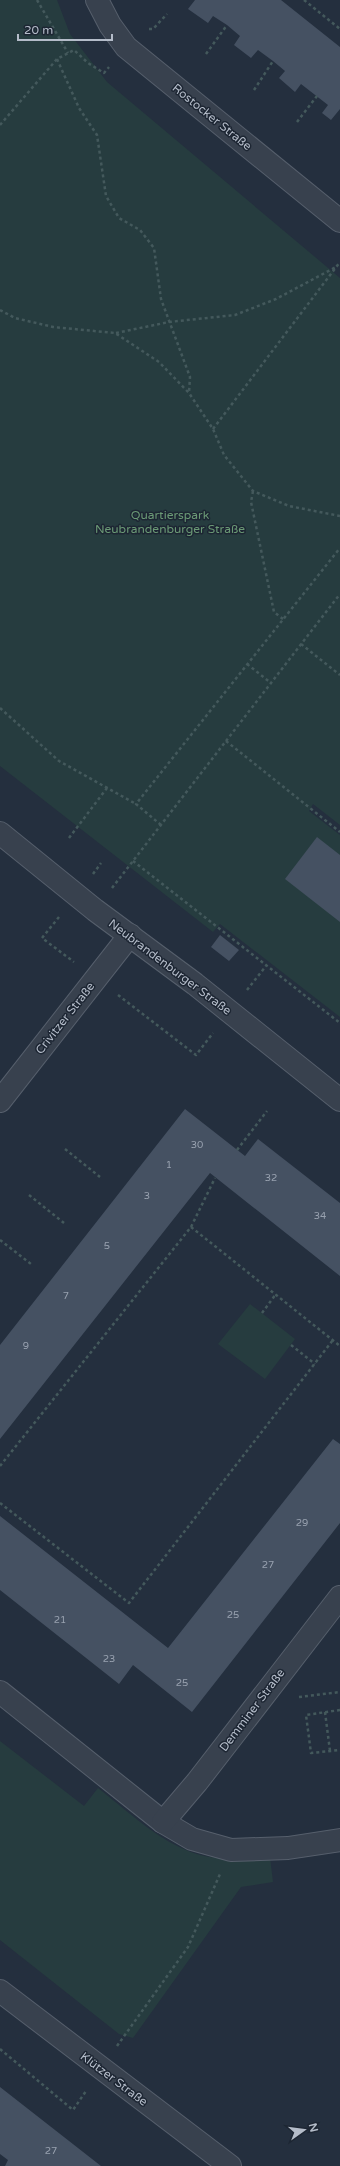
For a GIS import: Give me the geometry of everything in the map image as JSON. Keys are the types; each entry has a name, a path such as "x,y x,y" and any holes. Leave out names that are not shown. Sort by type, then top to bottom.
{"street":[{"name":"Rostocker Straße","path":"97,0 110,25 126,47 340,222"},
{"name":"Neubrandenburger Straße","path":"0,833 95,910 195,984 340,1100"},
{"name":"Crivitzer Straße","path":"0,1101 130,935"},
{"name":"Demminer Straße","path":"162,1822 197,1782 257,1702 340,1597"},
{"path":"0,1692 162,1822 192,1839 230,1850 288,1848 340,1840"},
{"name":"Klützer Straße","path":"0,1991 100,2069 230,2166"}],"path":[{"path":"37,0 68,53"},
{"path":"304,0 340,29"},
{"path":"206,54 227,25"},
{"path":"0,125 57,59 74,50"},
{"path":"57,59 79,108 97,136 106,196 119,218 140,230 154,248 161,299 190,377 189,393"},
{"path":"254,90 273,61"},
{"path":"296,122 316,96"},
{"path":"212,429 340,262"},
{"path":"0,310 15,318 54,327 115,334 169,322 235,315 276,299 336,267"},
{"path":"115,334 158,362 189,393 212,429 224,455 253,490 289,506 340,516"},
{"path":"253,490 251,502 274,612 283,619"},
{"path":"136,804 340,548"},
{"path":"95,910 340,594"},
{"path":"301,644 340,675"},
{"path":"247,664 271,683"},
{"path":"0,708 59,761 136,804 161,825"},
{"path":"226,741 340,832"},
{"path":"69,838 107,788"},
{"path":"133,861 340,1023"},
{"path":"76,894 42,938 97,978 196,1055"},
{"path":"237,1150 267,1111"},
{"path":"65,1149 100,1176"},
{"path":"0,1466 192,1227 215,1178"},
{"path":"29,1195 64,1223"},
{"path":"192,1227 340,1346"},
{"path":"0,1240 31,1264"},
{"path":"262,1313 276,1294"},
{"path":"0,1502 129,1603 334,1340"},
{"path":"291,1345 315,1364"},
{"path":"340,1710 306,1715 311,1753 340,1750"},
{"path":"325,1712 330,1751"},
{"path":"0,2049 73,2110 100,2069 188,1947 230,1850"}],"green space":[{"name":"Quartierspark Neubrandenburger Straße","path":"0,0 57,0 70,34 107,82 340,278 340,825 313,804 309,811 340,835 340,1017 220,924 213,932 0,766"},
{"path":"250,1304 295,1339 265,1379 218,1344"},
{"path":"0,1741 84,1806 98,1788 154,1832 185,1850 218,1858 270,1857 273,1882 241,1887 133,2038 119,2034 0,1940"}],"building":[{"path":"195,0 281,0 340,47 340,109 331,120 322,113 328,105 301,84 295,92 279,78 285,71 273,61 258,50 251,58 234,45 240,36 227,25 213,16 208,23 188,9"},
{"path":"317,837 340,855 340,922 285,879"},
{"path":"220,935 239,950 229,961 211,947"},
{"path":"185,1109 245,1156 258,1139 340,1203 340,1276 210,1173 0,1439 0,1345"},
{"path":"333,1439 340,1444 340,1523 192,1712 133,1665 119,1684 0,1590 0,1516 168,1648"},
{"path":"0,2087 101,2166 5,2166 8,2160 0,2154"}]}
